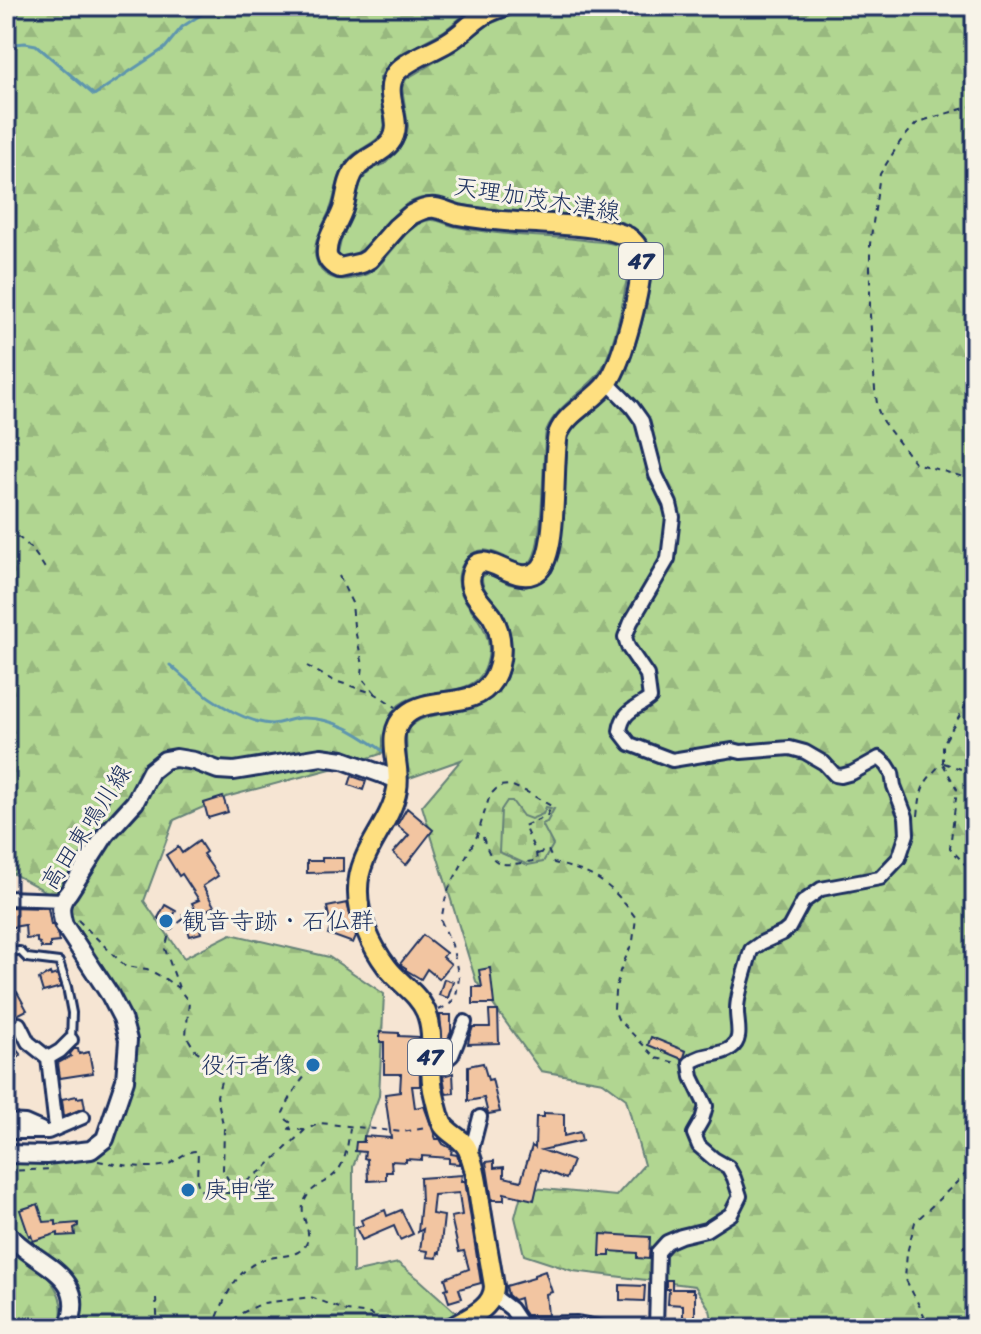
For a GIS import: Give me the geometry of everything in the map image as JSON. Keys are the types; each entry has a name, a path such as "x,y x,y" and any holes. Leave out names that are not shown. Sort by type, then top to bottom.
{"main road":[{"name":"天理加茂木津線","path":"407,715 424,706 474,697 494,678 499,663 499,637 491,615 472,591 471,574 478,565 486,562 519,576 531,575 542,566 550,540 558,434 567,420 608,383 634,314 641,258 637,246 624,235 572,226 497,221 428,208 411,215 362,263 340,268 328,258 332,232 342,212 351,177 360,165 379,154 395,135 397,126 391,87 394,76 401,68 451,40 481,16 504,6"},
{"name":"47","path":"407,715 396,727 394,740 398,780 393,806 360,868 360,912 387,968 426,1010 430,1027 433,1090 444,1125 465,1142 470,1156 494,1296"},
{"name":"高田東鳴川線","path":"6,1154 46,1155 91,1150 105,1139 125,1080 128,1040 122,1018 64,925 61,914 63,900 106,834 135,802 151,771 165,760 176,758 218,770 234,771 321,757 343,760 398,780"},
{"path":"6,1232 71,1287 73,1316 68,1328"},
{"path":"451,1328 489,1304 494,1296"}],"street":[{"path":"608,383 642,421 656,475 673,517 668,559 625,637 628,647 647,675 650,698 629,711 623,718 620,731 630,744 672,760 733,750 790,748 805,752 824,763 835,775 841,776 879,758 892,773 906,817 907,834 899,858 880,878 821,889 803,902 789,928 751,950 736,1009 738,1040 731,1048 697,1057 690,1063 692,1077 706,1106 694,1134 699,1146 728,1167 740,1196 731,1214 706,1230 667,1242 658,1252 656,1328"},
{"path":"6,898 63,900"},
{"path":"430,1064 441,1064 452,1055 465,1022"},
{"path":"19,1024 28,1042 48,1058 52,1130"},
{"path":"48,1058 71,1040"},
{"path":"6,1132 52,1130 83,1117"},
{"path":"470,1156 480,1117"},
{"path":"6,1121 25,1122 52,1130"},
{"path":"494,1296 511,1309 521,1324 577,1323 604,1328"}],"lane":[{"path":"6,951 20,951 27,958 59,962 72,1013 71,1040"}],"path":[{"path":"975,105 916,124 900,142 880,174 870,244 870,315 875,390 883,422 915,463 967,478 975,493"},
{"path":"6,532 32,548 46,570"},
{"path":"339,576 352,603 364,680 376,694 407,715"},
{"path":"307,666 332,680 376,694"},
{"path":"975,690 943,744 943,762 957,789 950,848 975,875"},
{"path":"943,762 975,774"},
{"path":"918,821 924,782 943,762"},
{"path":"426,1010 439,1010 456,996 459,978 456,959 441,921 447,892 477,836 490,795 499,786 510,785 551,806 547,816 524,826 537,861 511,866 496,861 487,850 483,837 477,836"},
{"path":"536,854 548,850 554,863 601,879 636,918 633,941 620,971 614,1009 618,1019 656,1058 690,1067"},
{"path":"181,993 165,949 170,930 187,916"},
{"path":"75,917 125,966 147,969 171,983 189,1002 186,1035 195,1050 224,1070 217,1096 224,1129 223,1170 229,1181 247,1181 305,1130 320,1123 402,1132 444,1125"},
{"path":"305,1130 289,1129 293,1124 283,1113 303,1078 314,1069"},
{"path":"213,1328 230,1289 248,1267 299,1251 308,1240 309,1230 302,1205 310,1190 337,1172 344,1160 351,1126"},
{"path":"88,1160 149,1167 169,1164 188,1151 198,1151 197,1181 200,1190 212,1193 237,1192 256,1185 264,1169"},
{"path":"917,1328 924,1315 905,1278 907,1253 915,1222 975,1165"},
{"path":"6,1171 54,1169"},
{"path":"223,1328 242,1313 263,1303 311,1297 347,1311 370,1314 387,1321 394,1328"},
{"path":"156,1298 158,1328"}],"green space":[{"path":"6,6 475,6 444,31 399,55 380,78 385,125 379,136 351,157 343,168 315,246 316,259 323,272 340,280 371,272 415,227 433,220 489,232 611,243 623,249 628,258 618,324 602,369 561,409 546,431 540,522 534,555 529,563 523,564 485,550 467,558 460,570 462,594 488,639 488,657 482,674 463,688 411,698 400,704 389,718 386,747 381,754 362,760 234,764 162,754 150,762 129,798 56,897 6,870"},
{"path":"530,6 975,6 975,1328 714,1328 710,1310 695,1286 573,1271 524,1255 515,1217 523,1187 616,1196 644,1165 626,1099 603,1082 541,1071 476,981 422,806 461,760 404,780 406,731 433,715 476,707 486,702 503,685 511,662 511,637 503,614 486,592 482,577 488,573 509,584 526,587 541,582 552,572 561,542 568,438 579,423 613,392 624,374 646,304 652,270 651,253 641,233 618,222 579,215 495,210 429,197 400,209 358,252 343,257 338,254 361,181 372,169 385,164 405,138 408,126 402,88 406,79 457,49 487,25"},
{"path":"321,764 338,767 226,797 174,820 144,901 184,958 231,934 329,957 384,994 379,1096 353,1167 353,1273 398,1263 473,1328 76,1328 81,1312 78,1286 62,1267 14,1231 5,1213 6,1162 74,1162 99,1155 109,1146 115,1133 132,1077 135,1041 127,1011 110,979 71,922 70,903 112,839 167,767"},
{"path":"507,801 512,801 523,816 531,819 543,814 546,807 554,809 547,822 542,824 553,845 543,862 528,865 499,852 501,810"},
{"path":"6,1244 49,1278 56,1288 62,1313 59,1328 6,1328"}],"building":[{"path":"352,776 366,781 363,790 349,785"},
{"path":"223,797 228,812 208,818 204,803"},
{"path":"407,808 433,830 406,865 393,853 409,835 397,825"},
{"path":"199,841 206,852 203,854 218,876 203,886 214,906 198,915 192,903 199,900 166,855 178,847 182,853"},
{"path":"322,858 343,858 343,872 307,873 307,861 322,861"},
{"path":"347,903 356,936 353,943 328,934 331,927 327,907"},
{"path":"165,905 176,911 168,924 158,918"},
{"path":"6,907 48,908 59,942 50,943 50,948 41,948 37,938 26,939 25,925 6,928"},
{"path":"183,916 199,925 201,933 190,936"},
{"path":"423,935 446,953 443,957 451,964 439,979 427,969 421,979 400,964"},
{"path":"490,968 494,1004 473,1004 473,987 482,987 479,970"},
{"path":"50,973 51,976 57,974 61,987 43,992 39,979"},
{"path":"444,979 453,982 448,998 439,995"},
{"path":"17,992 27,1010 15,1016 6,998"},
{"path":"489,1011 498,1011 499,1043 468,1044 473,1027 490,1027"},
{"path":"440,1015 451,1015 451,1032 443,1050"},
{"path":"380,1032 419,1037 420,1086 412,1086 415,1108 424,1106 436,1139 452,1149 451,1154 457,1155 460,1164 449,1163 449,1158 422,1156 422,1160 391,1161 392,1172 386,1172 386,1180 368,1181 365,1152 355,1151 356,1142 364,1142 364,1136 391,1138 385,1094 400,1092 401,1074 384,1074 384,1042 380,1042"},
{"path":"651,1037 686,1051 684,1057 682,1059 648,1045"},
{"path":"13,1046 21,1055 6,1068 6,1052"},
{"path":"74,1049 78,1049 79,1054 89,1052 93,1073 60,1078 58,1063 71,1056"},
{"path":"483,1063 488,1080 492,1079 500,1112 488,1114 484,1098 468,1101 468,1066"},
{"path":"453,1073 454,1093 446,1094 443,1076"},
{"path":"83,1097 85,1108 64,1116 62,1099"},
{"path":"544,1113 564,1114 564,1136 580,1132 582,1141 542,1150 573,1161 566,1179 541,1169 534,1200 504,1193 504,1200 492,1200 486,1162 494,1161 494,1168 504,1167 504,1177 521,1181 532,1146 535,1148 536,1117 544,1117"},
{"path":"462,1175 481,1283 459,1289 462,1298 449,1302 445,1278 469,1269 464,1251 459,1252 451,1217 462,1215 459,1193 434,1195 432,1214 444,1216 440,1253 437,1258 427,1257 428,1251 420,1250 423,1229 418,1232 420,1178"},
{"path":"38,1204 44,1222 56,1221 56,1225 78,1223 74,1228 75,1235 58,1236 58,1233 33,1241 20,1210"},
{"path":"385,1210 387,1216 401,1210 413,1234 400,1240 394,1226 362,1240 356,1228 363,1225 361,1220"},
{"path":"601,1234 650,1237 649,1259 637,1258 637,1253 610,1251 610,1256 600,1256"},
{"path":"545,1271 552,1292 546,1294 548,1315 526,1315 520,1298 514,1300 508,1295 506,1286 534,1278 534,1275"},
{"path":"666,1280 672,1280 672,1289 693,1289 695,1292 695,1328 683,1328 683,1305 668,1304"},
{"path":"620,1285 645,1286 644,1301 620,1300"}],"waterway":[{"path":"6,45 36,45 94,95 165,48 182,27 214,6"},
{"path":"170,665 204,693 244,717 271,724 301,718 325,720 356,733 386,753"}],"place":[{"name":"観音寺跡・石仏群","path":"166,921"},
{"name":"役行者像","path":"313,1065"},
{"name":"庚申堂","path":"188,1190"}]}
